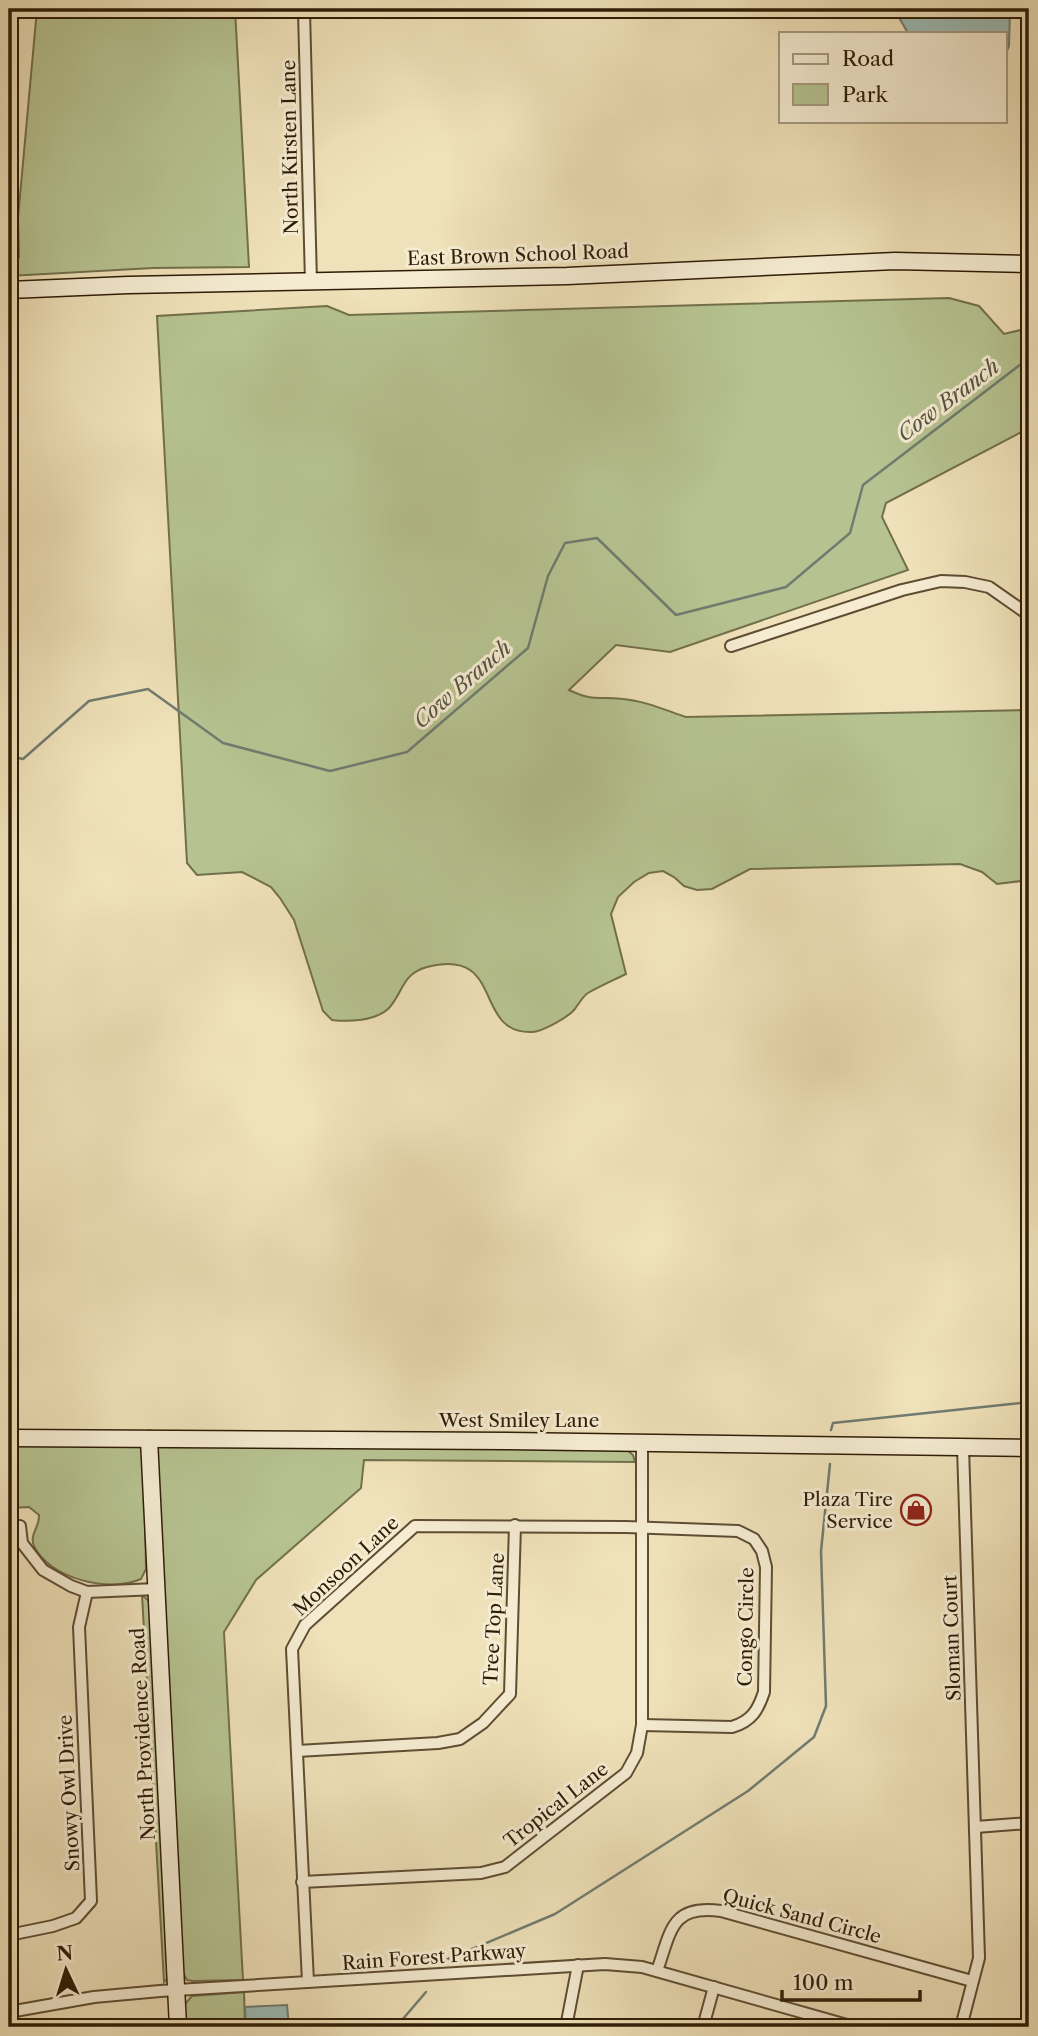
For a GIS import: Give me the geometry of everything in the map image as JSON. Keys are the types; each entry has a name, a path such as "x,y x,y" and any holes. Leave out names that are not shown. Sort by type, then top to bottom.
{"street":[{"name":"North Kirsten Lane","path":"304,11 311,282"},
{"name":"East Brown School Road","path":"9,290 567,276 895,261 1029,264"},
{"path":"731,646 902,590 941,581 989,587 1029,615"},
{"name":"West Smiley Lane","path":"9,1438 642,1442 1029,1448"},
{"name":"North Providence Road","path":"149,1439 178,2027"},
{"name":"Tropical Lane","path":"302,1882 481,1873 505,1867 626,1773 637,1753 642,1725 642,1442"},
{"name":"Sloman Court","path":"961,2027 979,1958 963,1447"},
{"name":"Tree Top Lane","path":"297,1751 438,1743 460,1739 497,1710 510,1694 515,1525"},
{"path":"20,1526 22,1543 43,1570 71,1586 87,1591 156,1589"},
{"name":"Monsoon Lane","path":"308,1982 292,1649 304,1625 415,1526 641,1527"},
{"name":"Congo Circle","path":"641,1527 738,1531 754,1539 762,1551 766,1567 764,1692 758,1709 743,1724 732,1727 642,1725"},
{"name":"Snowy Owl Drive","path":"9,1935 76,1918 91,1901 79,1627 87,1591"},
{"path":"976,1827 1029,1823"},
{"name":"Quick Sand Circle","path":"657,1971 678,1920 685,1912 707,1909 972,1981"},
{"name":"Rain Forest Parkway","path":"9,2012 94,1997 177,1990 623,1964 714,1987 831,2024 854,2027"},
{"path":"566,2027 578,1965"},
{"path":"703,2027 714,1987"}],"green space":[{"path":"37,9 235,9 249,267 153,268 9,276 9,258 19,257 18,218"},
{"path":"949,298 979,306 1004,334 1029,328 1029,428 886,503 882,517 908,570 670,652 616,645 569,690 590,697 639,702 686,717 1029,710 1029,880 997,884 982,872 960,864 750,869 712,889 697,890 684,886 663,871 649,873 618,897 611,914 626,974 588,993 571,1013 548,1027 532,1032 514,1029 501,1020 479,979 468,969 452,964 427,967 412,974 383,1013 353,1021 332,1020 323,1011 294,920 271,887 242,872 197,875 187,863 157,316 327,306 349,315"},
{"path":"9,1442 140,1447 144,1455 146,1569 141,1579 113,1584 82,1580 66,1575 42,1557 33,1542 39,1515 29,1507 12,1508 9,1505"},
{"path":"161,1444 627,1450 633,1455 635,1462 364,1460 361,1488 256,1580 224,1632 243,1980 193,1981 187,1980 183,1973 157,1449"},
{"path":"142,1595 149,1601 152,1610 168,1978 164,1982"},
{"path":"244,1992 245,2027 185,2027 184,2005 192,1996"}],"water":[{"path":"894,9 1010,9 1009,46 1006,54 1006,32 907,32"},
{"path":"287,2005 289,2027 246,2027 245,2007"}],"waterway":[{"name":"Cow Branch","path":"9,756 23,759 89,701 148,689 223,743 330,771 407,752 528,648 548,576 565,543 597,538 676,615 786,587 850,533 863,485 1029,358"},
{"path":"831,1430 833,1423 1029,1402"},
{"path":"446,1960 555,1914 748,1791 814,1737 826,1706 821,1551 830,1464"},
{"path":"396,2027 426,1992"}],"place":[{"name":"Plaza Tire Service","path":"916,1510"}]}
